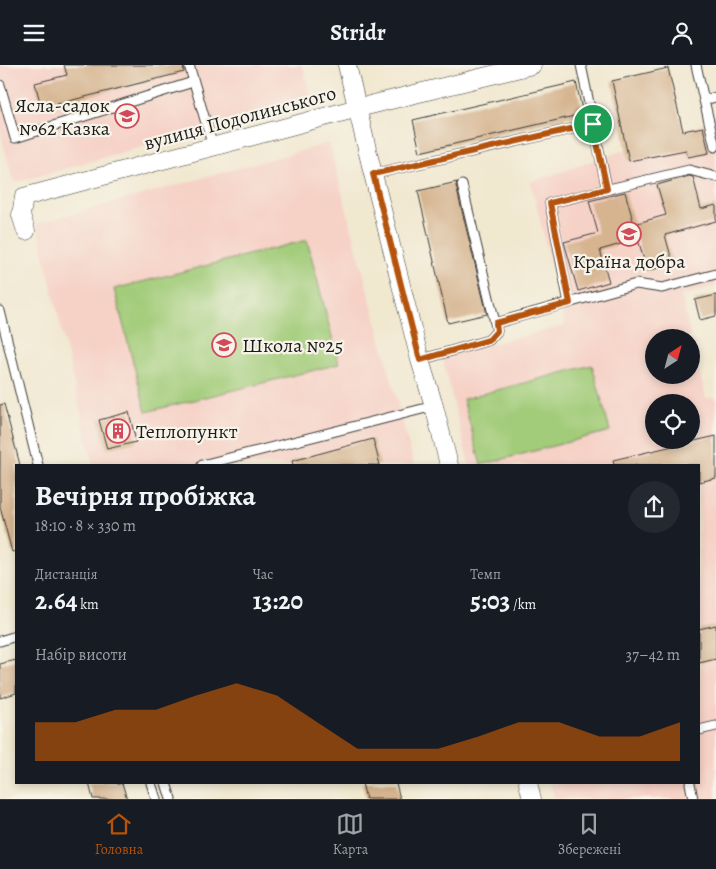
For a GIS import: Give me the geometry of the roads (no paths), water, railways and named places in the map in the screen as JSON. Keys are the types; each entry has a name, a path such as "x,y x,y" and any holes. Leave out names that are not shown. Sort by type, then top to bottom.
{"street":[{"path":"347,65 420,360 449,464"},
{"name":"вулиця Подолинського","path":"26,231 21,215 24,197 358,108 532,65"},
{"path":"528,784 532,799"}],"lane":[{"path":"189,65 213,147"},
{"path":"581,65 607,189"},
{"path":"696,65 715,147"},
{"path":"0,85 15,138 193,82"},
{"path":"704,100 716,97"},
{"path":"373,174 593,124"},
{"path":"570,303 550,203 690,170 716,177"},
{"path":"420,360 489,340 497,331 462,185"},
{"path":"496,323 636,284 662,289 716,274"},
{"path":"0,311 38,464"},
{"path":"206,464 434,406"},
{"path":"0,641 15,637"},
{"path":"700,730 716,726"},
{"path":"152,784 156,799"},
{"path":"166,784 171,799"},
{"path":"690,784 694,799"}],"place":[{"name":"Ясла-садок №62 Казка","path":"127,116"},
{"name":"Країна добра","path":"629,234"},
{"name":"Школа №25","path":"224,345"},
{"name":"Теплопункт","path":"118,431"}]}
